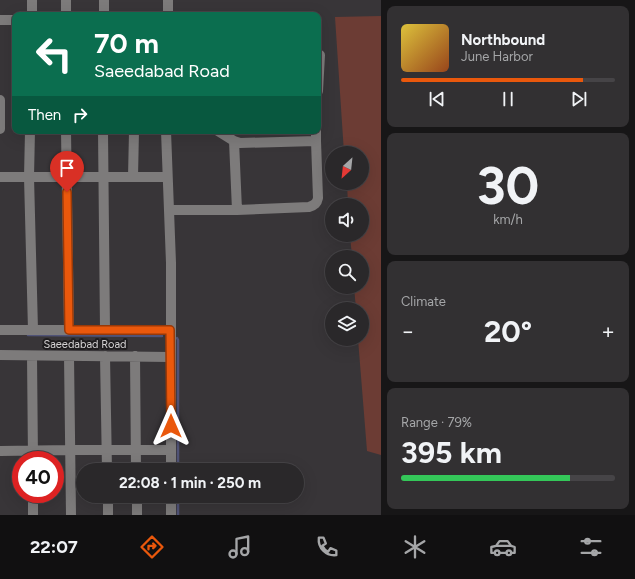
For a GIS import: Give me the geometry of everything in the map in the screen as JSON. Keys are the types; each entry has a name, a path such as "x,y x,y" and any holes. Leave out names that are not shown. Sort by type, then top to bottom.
{"street":[{"path":"32,0 32,12"},
{"path":"66,0 66,12"},
{"path":"104,0 104,12"},
{"path":"168,0 168,12"},
{"path":"0,20 12,20"},
{"path":"0,100 0,129"},
{"path":"30,134 29,176 33,330"},
{"path":"66,134 69,330"},
{"path":"104,134 105,330"},
{"path":"133,177 134,134"},
{"path":"166,134 171,263 171,463"},
{"path":"169,210 237,210 309,207 317,203 316,136 240,142 234,141 223,134"},
{"path":"234,141 237,210"},
{"path":"0,177 167,177"},
{"name":"Saeedabad Road","path":"0,330 170,330"},
{"name":"Saeedabad Road","path":"0,355 170,357"},
{"path":"32,356 33,451"},
{"path":"69,356 71,515"},
{"path":"105,356 107,463"},
{"path":"135,356 136,463"},
{"path":"63,451 171,450"},
{"path":"0,451 12,452"},
{"path":"33,503 33,515"},
{"path":"108,503 108,515"},
{"path":"137,503 137,515"},
{"path":"171,503 171,515"}],"shaded area":[{"path":"381,16 381,455 367,451 359,346 369,346 369,302 355,302 355,294 369,294 369,250 351,250 351,242 369,242 369,198 348,198 347,190 369,190 369,146 344,146 335,17"}],"waterway":[{"path":"28,335 162,336"},
{"path":"177,338 178,463"},
{"path":"178,503 178,515"}],"route":[{"path":"67,192 69,330 170,330 171,426"}]}
